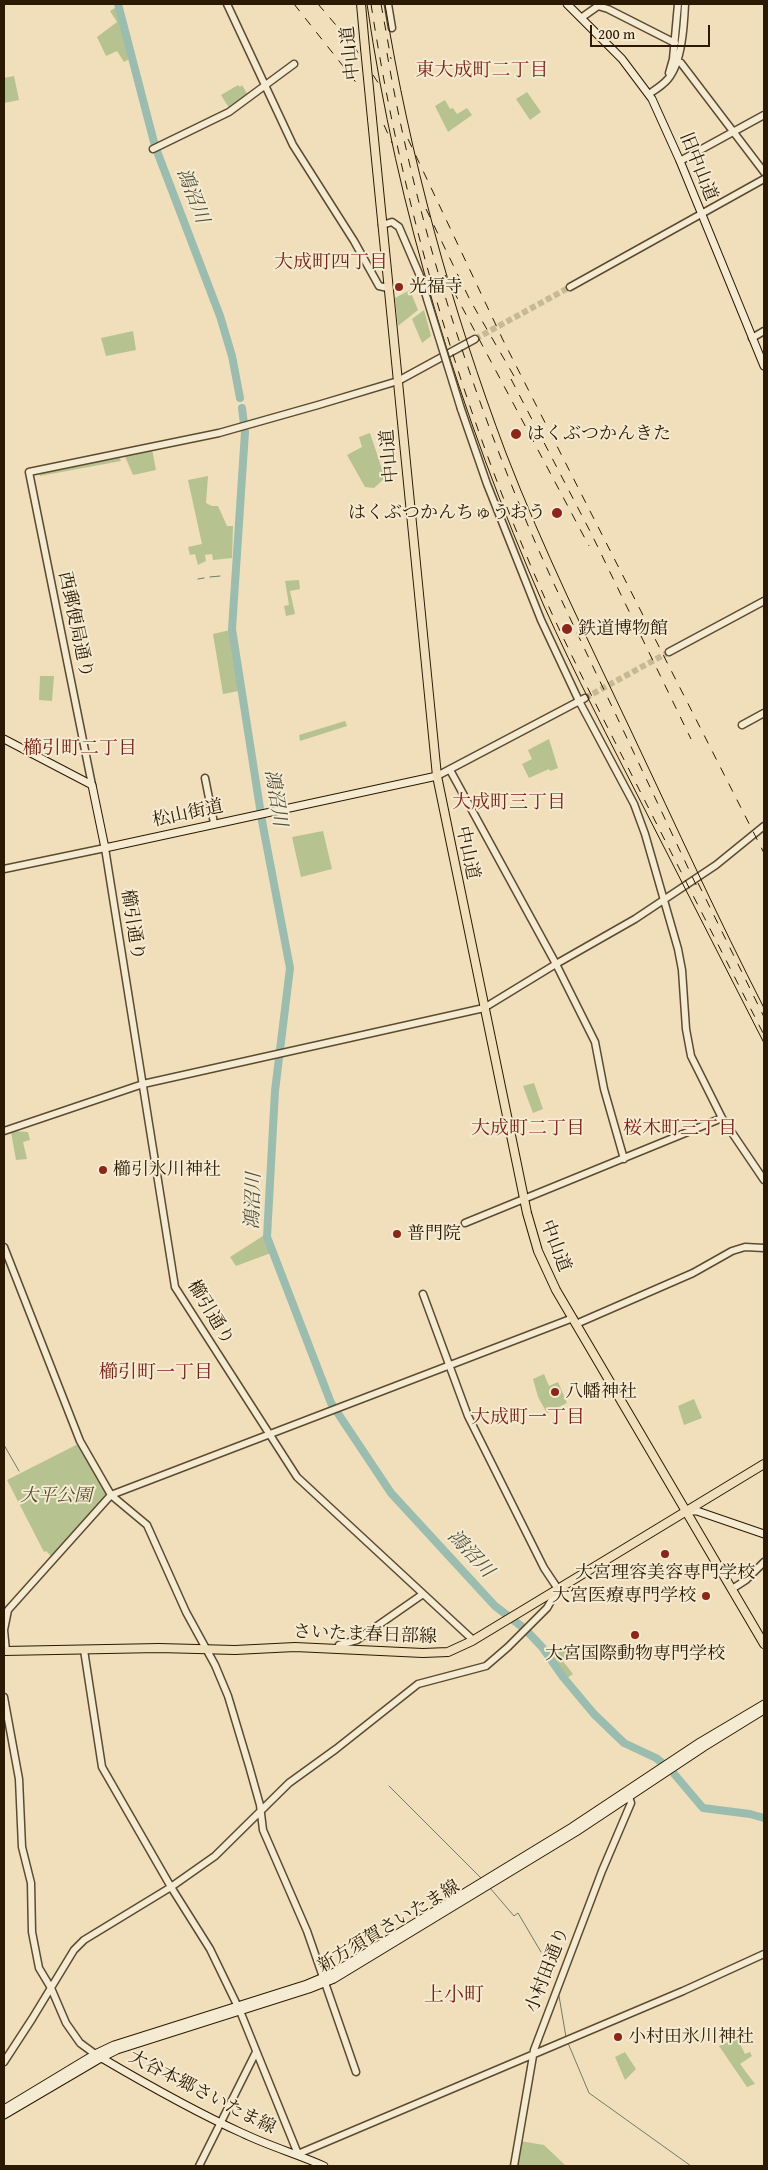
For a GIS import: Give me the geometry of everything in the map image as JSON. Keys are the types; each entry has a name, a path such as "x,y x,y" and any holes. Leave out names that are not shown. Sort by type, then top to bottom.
{"main road":[{"name":"中山道","path":"361,4 437,776 532,1233 543,1262 575,1321 764,1644"},
{"name":"旧中山道","path":"567,4 622,59 649,94 661,116 764,366"},
{"path":"4,739 92,785 105,848"},
{"name":"松山街道","path":"105,848 437,776"},
{"name":"さいたま春日部線","path":"5,1651 235,1650 295,1647 440,1653 454,1650 764,1464"},
{"path":"686,1511 697,1511 764,1534"},
{"name":"新方須賀さいたま線","path":"4,2109 98,2056 324,1981 391,1945 628,1794 764,1704"},
{"name":"新方須賀さいたま線","path":"667,1768 764,1710"},
{"name":"新方須賀さいたま線","path":"4,2116 98,2056"},
{"name":"大谷本郷さいたま線","path":"98,2056 157,2090 221,2123 259,2141 298,2154 324,2166"}],"street":[{"path":"227,4 293,145 354,241 379,286 388,288"},
{"path":"388,4 392,28"},
{"path":"666,81 675,43 678,4"},
{"path":"649,94 666,81 677,61 685,4"},
{"path":"582,18 598,6 675,43"},
{"path":"677,61 687,69 764,172"},
{"path":"155,148 229,112 294,64"},
{"path":"680,161 764,116"},
{"path":"570,287 764,179"},
{"path":"382,225 394,223 399,227 414,260 461,409 516,559 634,806 645,834 675,932 681,963 689,1050 722,1118 764,1180"},
{"path":"752,338 764,331"},
{"path":"398,381 475,339"},
{"name":"西郵便局通り","path":"92,785 28,472 220,433 398,381"},
{"path":"669,652 764,601"},
{"path":"437,776 582,699"},
{"path":"742,725 764,713"},
{"path":"450,770 556,964 595,1042 604,1089 624,1159"},
{"path":"205,778 214,824"},
{"path":"4,1131 142,1084 484,1008 635,919 716,865 764,826"},
{"path":"4,869 105,848"},
{"name":"櫛引通り","path":"105,848 175,1287 297,1477 473,1640"},
{"path":"465,1224 722,1118"},
{"path":"4,1247 80,1441 111,1495 147,1525 186,1612 228,1696 260,1811 263,1830 307,1931 356,2072"},
{"path":"5,1651 4,1630 8,1610 111,1495 449,1366 575,1321 693,1273 732,1251 745,1247 764,1248"},
{"path":"4,2062 74,1950 84,1940 171,1887 227,1846 288,1783 349,1739 418,1684 486,1666 524,1632 547,1608 558,1589 544,1568 468,1416 423,1294"},
{"path":"732,1589 746,1580 764,1562"},
{"path":"338,1648 339,1644 356,1640 423,1594"},
{"path":"84,1650 100,1763 171,1887 210,1949 239,2009 298,2154 764,1954"},
{"path":"4,1697 19,1779 22,1847 31,1883 30,1910 35,1953 39,1968 51,1988 71,2031 85,2047 98,2056"},
{"name":"小村田通り","path":"514,2166 533,2054 602,1870 631,1803 628,1794"},
{"path":"42,2003 50,2000 57,2003"},
{"path":"199,2166 217,2126 221,2123 256,2052"}],"green space":[{"path":"118,6 131,58 124,62 117,51 106,56 97,37 117,22 110,11"},
{"path":"14,76 19,100 4,103 4,78"},
{"path":"238,85 240,87 242,85 248,95 229,108 221,95"},
{"path":"527,92 541,112 530,120 516,99"},
{"path":"445,100 450,109 453,108 457,114 467,108 472,115 448,132 435,106"},
{"path":"410,290 418,310 398,326 395,298"},
{"path":"424,310 431,336 422,343 412,319"},
{"path":"133,331 136,350 106,356 101,338"},
{"path":"370,433 385,478 374,488 365,487 347,455 362,447 359,437"},
{"path":"152,449 156,470 133,475 124,454"},
{"path":"119,456 121,461 40,476 39,471"},
{"path":"208,476 206,503 218,506 227,526 233,526 232,558 213,560 212,554 205,555 206,561 198,565 195,554 190,555 188,547 202,544 188,480"},
{"path":"299,580 300,589 290,591 295,614 286,616 284,606 289,605 285,581"},
{"path":"230,630 239,691 223,694 213,634"},
{"path":"40,676 54,676 52,701 39,700"},
{"path":"345,721 347,726 300,741 299,735"},
{"path":"549,739 558,768 550,771 549,769 529,778 522,764 532,759 528,750"},
{"path":"323,831 332,869 301,877 292,837"},
{"path":"534,1083 543,1109 533,1113 523,1086"},
{"path":"12,1131 28,1132 30,1140 23,1142 27,1159 16,1160"},
{"path":"266,1234 271,1253 236,1266 230,1257"},
{"path":"544,1374 549,1386 558,1382 567,1403 547,1413 538,1397 533,1379"},
{"path":"694,1399 702,1418 684,1425 678,1406"},
{"name":"大平公園","path":"78,1444 106,1492 106,1496 51,1556 46,1551 44,1552 7,1480"},
{"path":"571,1645 575,1652 562,1660 573,1674 567,1678 550,1658"},
{"path":"737,2038 745,2054 750,2052 752,2056 740,2064 755,2084 747,2087 719,2046"},
{"path":"625,2052 636,2069 625,2080 615,2057"},
{"path":"520,2141 544,2145 566,2166 516,2166"}],"waterway":[{"name":"鴻沼川","path":"118,4 155,146 220,316 232,356 240,398"},
{"name":"鴻沼川","path":"242,408 245,432 232,629 262,821 290,968 275,1091 267,1237 331,1403 391,1493 495,1606 525,1629 542,1647 563,1677 594,1714 624,1743 656,1758 670,1769 703,1808 750,1814 764,1818"},
{"path":"210,577 220,576"},
{"path":"198,579 204,578"},
{"path":"4,1445 19,1471"},
{"path":"389,1786 482,1879"},
{"path":"490,1888 514,1916 518,1913 541,1952"},
{"path":"559,1996 566,2037"},
{"path":"568,2043 589,2093 691,2166"}],"tunnel":[{"path":"475,339 570,287"},
{"path":"585,698 669,652"}],"tram line":[{"path":"367,4 380,81 414,235 435,311 485,460 544,606 568,657 764,1043"},
{"path":"385,4 407,118 434,231 467,343 506,453 567,595 764,1008"}],"railway":[{"path":"294,4 358,85"},
{"path":"318,4 353,45 383,90"},
{"path":"371,4 383,77 398,149 434,293 479,433 505,503 572,657 764,1035"},
{"path":"381,4 391,59"},
{"path":"387,53 398,114 427,233 462,351 482,409 543,560 699,891"},
{"path":"384,125 392,143"},
{"path":"408,139 503,340 764,853"},
{"path":"426,209 470,300 518,383"},
{"path":"445,275 589,546"},
{"path":"511,379 592,535 691,739"},
{"path":"698,883 764,1017"}],"place":[{"name":"光福寺","path":"399,287"},
{"name":"はくぶつかんきた","path":"516,434"},
{"name":"はくぶつかんちゅうおう","path":"557,513"},
{"name":"鉄道博物館","path":"567,629"},
{"name":"櫛引氷川神社","path":"103,1170"},
{"name":"普門院","path":"397,1234"},
{"name":"八幡神社","path":"555,1392"},
{"name":"大宮理容美容専門学校","path":"665,1554"},
{"name":"大宮医療専門学校","path":"706,1596"},
{"name":"大宮国際動物専門学校","path":"635,1635"},
{"name":"小村田氷川神社","path":"618,2037"}],"district":[{"name":"東大成町二丁目","path":"482,71"},
{"name":"大成町四丁目","path":"331,263"},
{"name":"櫛引町二丁目","path":"80,749"},
{"name":"大成町三丁目","path":"509,803"},
{"name":"大成町二丁目","path":"528,1129"},
{"name":"桜木町三丁目","path":"680,1129"},
{"name":"櫛引町一丁目","path":"156,1373"},
{"name":"大成町一丁目","path":"528,1418"},
{"name":"上小町","path":"454,1996"}]}
